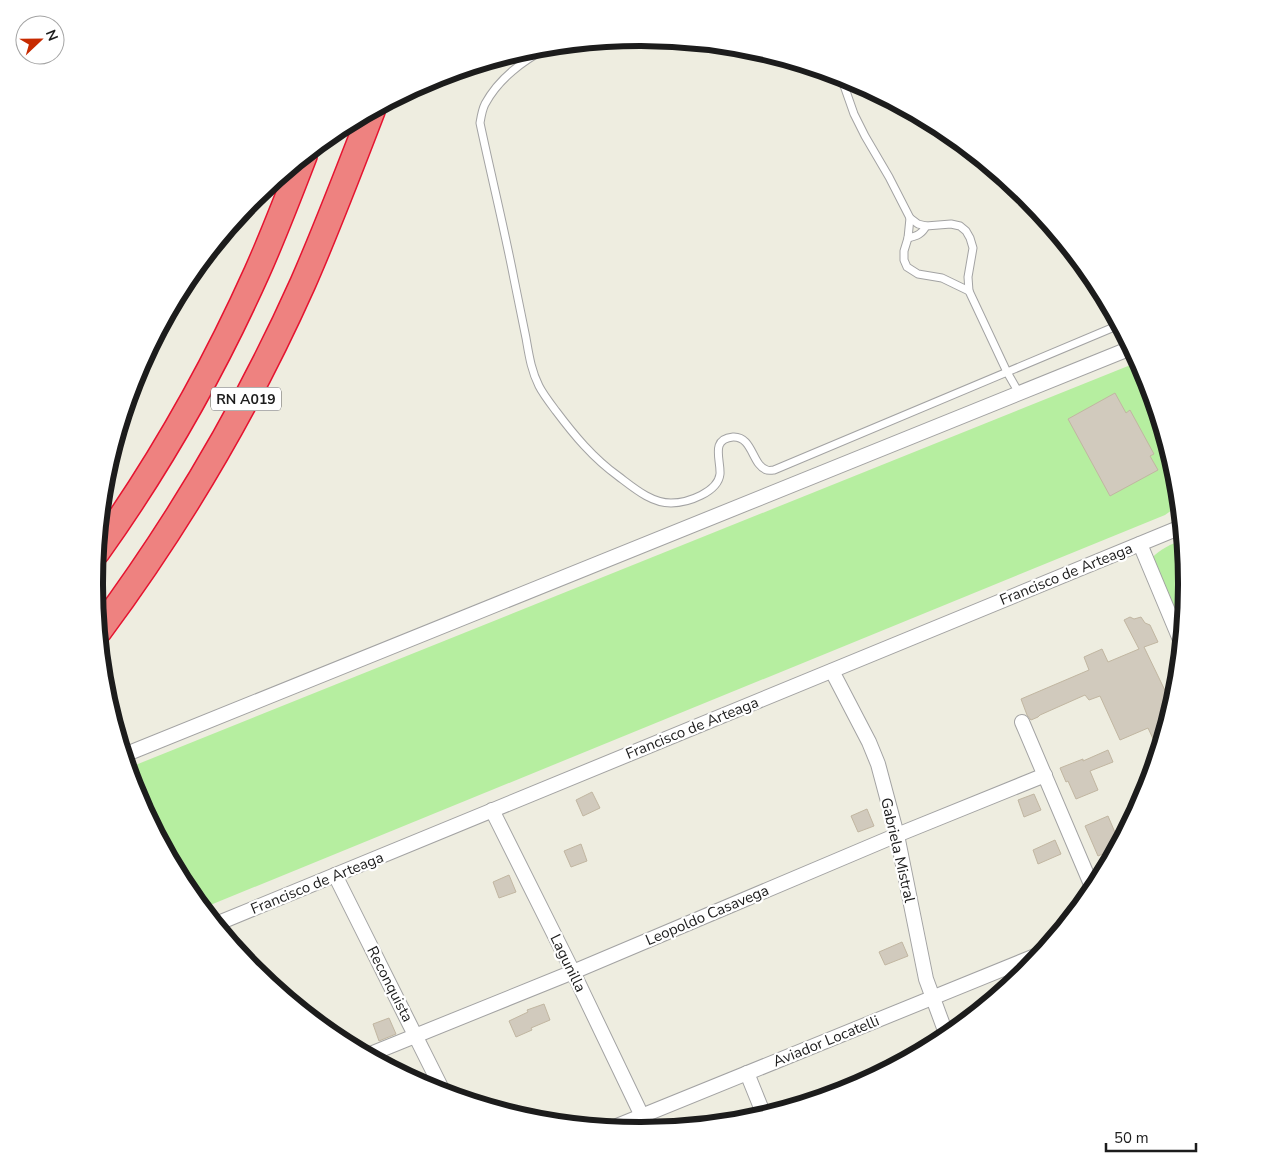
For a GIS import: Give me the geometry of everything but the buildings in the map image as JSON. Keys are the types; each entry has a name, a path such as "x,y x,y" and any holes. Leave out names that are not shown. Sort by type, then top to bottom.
{"highway":[{"name":"RN A019","path":"104,623 180,514 238,416 303,283 368,120"},
{"name":"RN A019","path":"105,540 174,432 230,329 257,272 299,169"}],"street":[{"path":"130,753 1125,350"},
{"path":"1102,360 1127,355"},
{"name":"Francisco de Arteaga","path":"1167,533 1175,526"},
{"name":"Francisco de Arteaga","path":"222,921 1175,529"},
{"path":"1140,544 1177,616"},
{"name":"Gabriela Mistral","path":"832,671 869,742 878,764 896,835 926,979 944,1028"},
{"path":"1022,722 1090,880"},
{"name":"Leopoldo Casavega","path":"376,1052 573,972 896,835 1045,775"},
{"name":"Lagunilla","path":"492,810 642,1116"},
{"name":"Reconquista","path":"336,875 439,1082"},
{"name":"Aviador Locatelli","path":"628,1122 1025,960"},
{"path":"747,1073 761,1107"}],"lane":[{"path":"527,59 506,76 494,90 484,106 480,123 514,278 531,367 539,387 572,432 591,453 606,468 650,498 659,502 673,503 692,499 708,492 715,486 720,475 719,446 732,437 742,439 762,467 768,471 774,470 1113,328"},
{"path":"844,86 854,114 910,218 918,224 926,226 951,224 960,226 970,238 973,248 968,278 969,291 1019,393"},
{"path":"910,218 908,238 904,252 904,260 907,267 918,274 942,278 969,291"},
{"path":"908,238 923,232 926,226"}],"green space":[{"path":"1131,365 1150,411 1160,445 1173,509 1165,515 210,905 193,883 158,822 134,765"},
{"path":"1176,542 1178,584 1177,608 1175,608 1152,558"}]}
